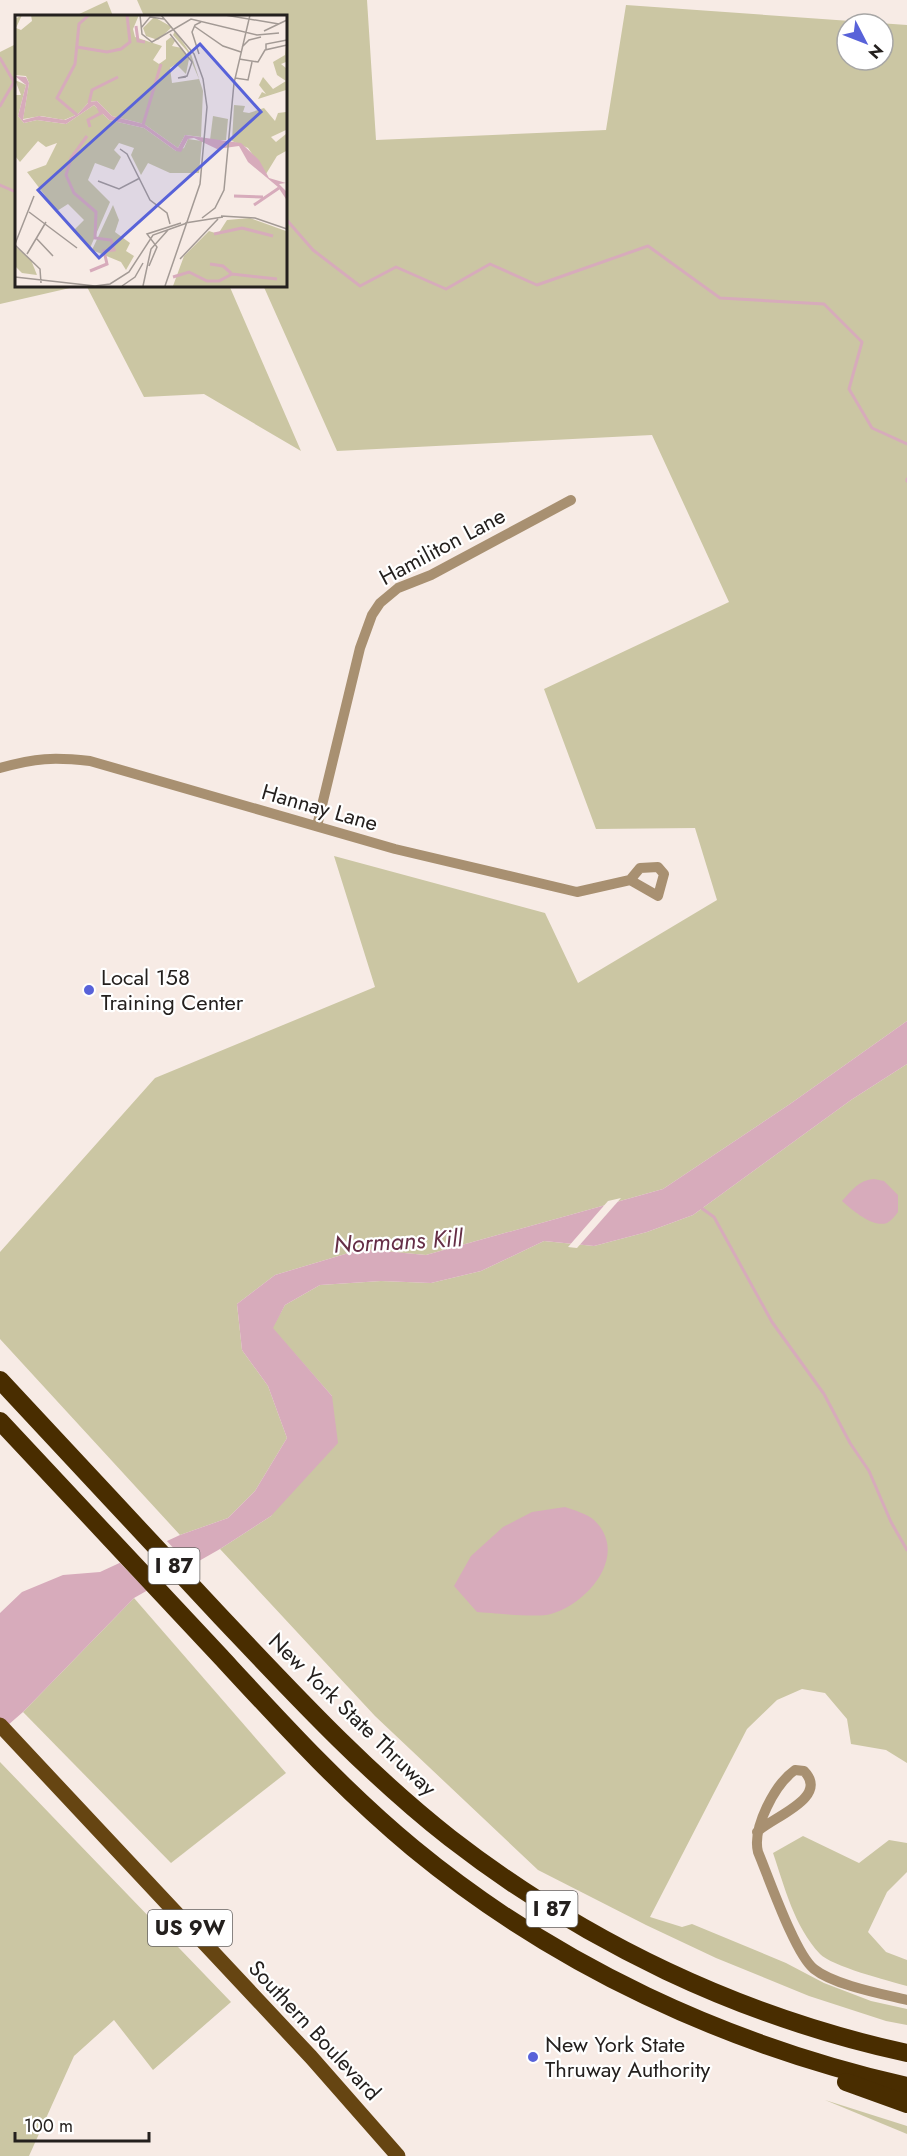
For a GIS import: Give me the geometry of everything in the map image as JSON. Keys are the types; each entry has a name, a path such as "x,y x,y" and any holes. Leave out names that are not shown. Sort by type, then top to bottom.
{"highway":[{"name":"New York State Thruway","path":"0,1380 327,1729 404,1800 487,1866 565,1917 647,1962 734,2001 806,2026 907,2053"},
{"name":"I 87","path":"0,1421 306,1748 411,1846 449,1876 519,1925 591,1968 656,2001 747,2040 824,2065 907,2086"},
{"path":"747,2040 754,2049 907,2104"}],"main road":[{"name":"Southern Boulevard","path":"0,1725 324,2071 398,2156"}],"street":[{"name":"Hamiliton Lane","path":"317,826 360,648 372,615 380,603 398,588 431,575 571,500"},
{"name":"Hannay Lane","path":"0,768 38,759 90,762 394,849 577,892 630,879"},
{"path":"757,1832 806,1797 811,1786 804,1771 795,1770 785,1779 763,1816 757,1832 758,1852 798,1947 809,1964 820,1973 833,1979 907,2000"}],"shaded area":[{"path":"137,0 367,0 376,140 606,130 626,5 835,20 835,72 895,72 895,24 907,25 907,1021 790,1104 663,1189 426,1255 362,1249 275,1275 237,1304 242,1350 268,1386 287,1438 255,1491 228,1518 180,1535 0,1339 0,1252 155,1078 375,987 334,856 545,913 578,983 717,900 695,828 596,829 544,689 729,602 652,435 337,451 263,286 286,286 286,15 144,15"},
{"path":"107,1 113,15 77,15"},
{"path":"15,44 15,286 79,286 0,304 0,52"},
{"path":"87,286 229,286 301,451 204,394 144,397"},
{"path":"907,1021 907,1064 851,1100 693,1215 647,1232 594,1246 544,1241 481,1271 431,1283 381,1281 320,1285 285,1305 273,1328 332,1396 338,1443 271,1516 220,1549 134,1598 23,1712 0,1732 0,1613 22,1592 63,1575 100,1572 180,1535 228,1518 255,1491 287,1438 268,1386 242,1350 237,1304 275,1275 362,1249 426,1255 663,1189 790,1104"},
{"path":"907,1064 907,1763 886,1750 851,1744 847,1719 825,1693 802,1689 777,1700 747,1729 650,1917 682,1927 692,1924 786,1963 824,1983 871,2001 907,2009 907,2025 886,2021 809,1996 716,1958 538,1870 375,1716 220,1549 271,1516 332,1396 272,1328 285,1305 320,1285 381,1281 431,1283 481,1271 544,1241 594,1246 647,1232 693,1215 851,1100"},
{"path":"874,1179 884,1181 898,1195 898,1212 887,1223 869,1221 842,1201 860,1184"},
{"path":"565,1507 594,1520 604,1533 608,1548 606,1562 600,1576 590,1589 578,1600 551,1614 477,1612 454,1586 471,1556 503,1527 532,1512"},
{"path":"134,1598 286,1773 171,1863 23,1712"},
{"path":"0,1762 231,2002 153,2070 114,2020 74,2056 29,2156 0,2156"},
{"path":"803,1836 859,1863 889,1840 907,1843 907,1872 887,1892 868,1932 886,1952 907,1960 907,1986 861,1973 826,1959 811,1943 791,1906 773,1853"},
{"path":"825,2100 907,2126 907,2134"}],"pier":[{"path":"621,1198 577,1248 568,1247 608,1201"},
{"path":"165,1539 192,1568 149,1593 118,1561"}],"waterway":[{"path":"0,58 14,82 0,106"},
{"path":"0,185 15,192"},
{"path":"286,219 313,250 360,286 396,267 446,289 490,264 537,285 648,246 720,298 824,304 862,342 849,389 872,428 907,444"},
{"path":"700,1207 714,1217 772,1322 824,1394 850,1443 869,1471 891,1522 907,1550"}],"place":[{"name":"Local 158 Training Center","path":"89,990"},
{"name":"New York State Thruway Authority","path":"533,2057"}],"water label":[{"name":"Normans Kill","path":"398,1241"}]}
